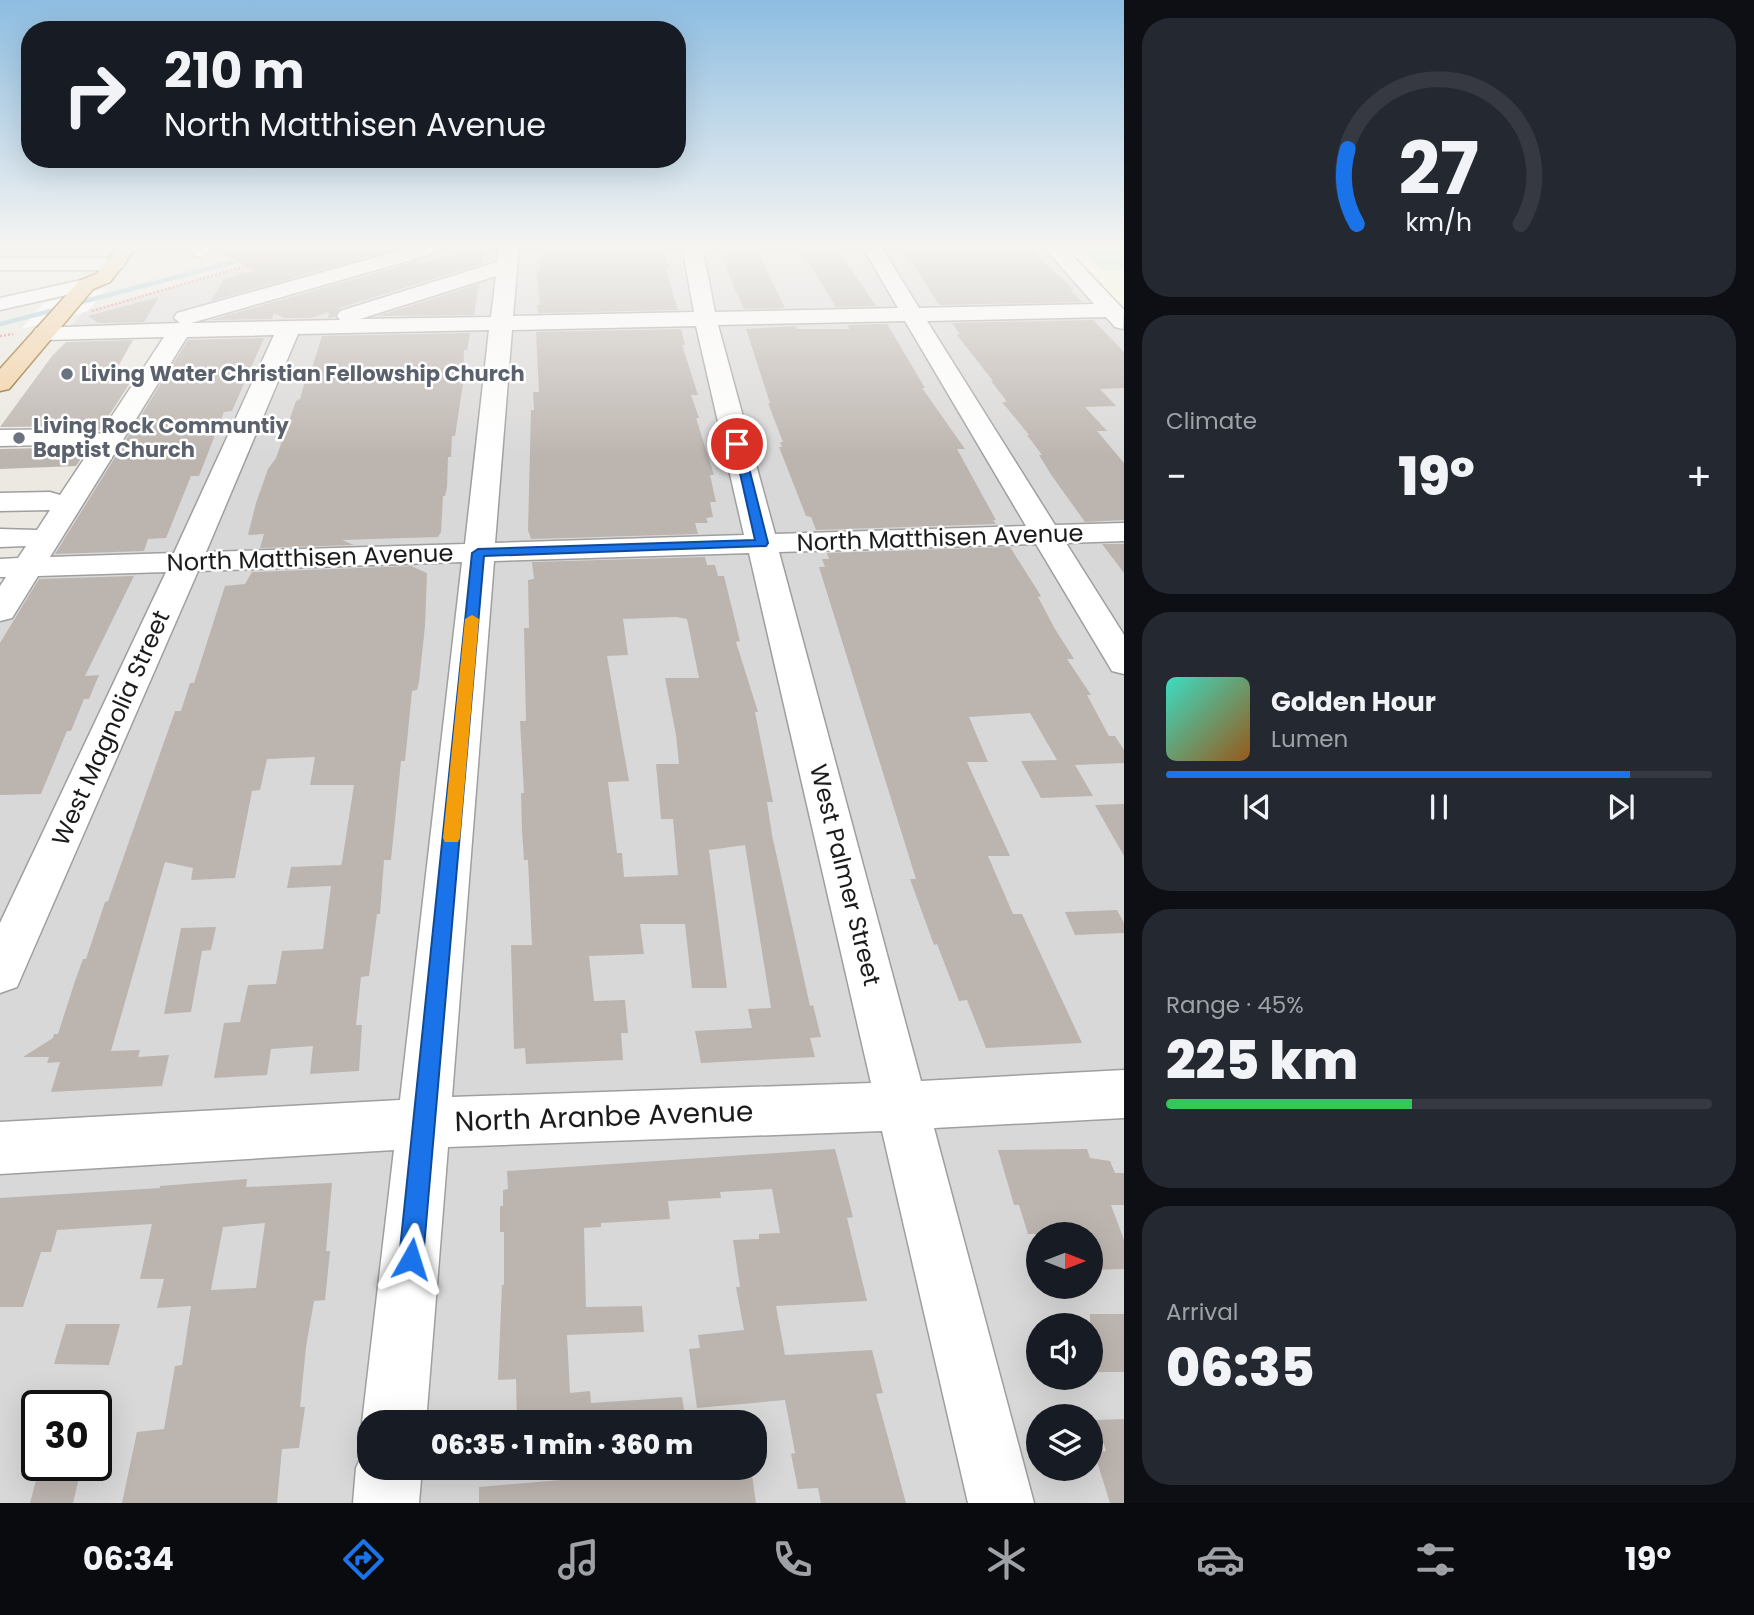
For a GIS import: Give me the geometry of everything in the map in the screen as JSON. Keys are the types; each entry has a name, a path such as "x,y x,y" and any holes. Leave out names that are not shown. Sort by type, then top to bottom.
{"main road":[{"path":"0,384 60,316"}],"street":[{"path":"0,611 14,552 178,320 192,316"},
{"path":"297,330 337,316"},
{"path":"395,1410 503,316"},
{"name":"West Palmer Street","path":"705,316 1001,1503"},
{"path":"50,326 171,332 866,316"},
{"path":"914,316 1124,663"},
{"name":"West Magnolia Street","path":"0,972 187,562 297,330"},
{"path":"0,438 89,437"},
{"path":"0,502 50,501"},
{"name":"North Matthisen Avenue","path":"14,552 187,562 1124,532"},
{"name":"North Aranbe Avenue","path":"0,1148 425,1123 902,1106 1124,1094"},
{"path":"386,1503 388,1480"}],"shaded area":[{"path":"80,316 1124,316 1124,1503 0,1503 0,599 169,337 62,338"}],"pier":[{"path":"32,316 69,316 21,329"}],"building":[{"path":"88,316 148,316 144,322 98,323"},
{"path":"224,316 273,316 272,319 211,320"},
{"path":"280,316 317,316 311,318"},
{"path":"1093,320 1124,352 1124,388 1100,389 1116,406 1085,407 1107,431 1097,431 1124,463 1124,520 1085,522 1052,476 1029,435 1002,402 1006,402 993,381 957,335 960,334 952,323"},
{"path":"887,324 925,388 922,388 965,449 957,449 996,524 816,530 811,517 806,516 779,447 782,447 780,442 783,442 768,403 746,329 795,326 797,329 850,329 847,325"},
{"path":"681,329 685,345 682,345 698,395 691,395 699,418 696,418 714,475 710,475 716,502 710,502 713,517 706,518 708,523 695,523 698,534 531,539 528,530 531,410 534,410 533,392 539,392 536,332"},
{"path":"470,333 467,350 464,350 463,384 455,436 452,436 451,457 448,457 447,488 443,496 441,532 438,537 342,540 354,545 260,548 264,534 248,535 256,503 268,469 276,458 296,401 300,399 305,381 308,381 322,336"},
{"path":"264,338 232,411 224,412 199,476 191,476 166,538 148,539 144,551 55,554 188,340"},
{"path":"133,340 108,384 130,383 99,431 89,426 0,427 52,356 66,342"},
{"path":"89,447 76,466 0,469 0,449"},
{"path":"1102,544 1124,544 1124,573"},
{"path":"1010,547 1041,596 1038,597 1074,659 1067,659 1091,695 1087,695 1109,736 1115,736 1124,750 1124,763 1075,765 1093,796 1041,798 1021,761 1057,760 1030,713 969,717 988,762 967,762 1010,856 988,856 1013,914 1022,914 1082,1043 986,1048 967,1000 959,1001 937,944 934,945 910,879 916,879 819,567 825,567 822,559 829,559 827,553"},
{"path":"705,557 707,565 715,565 718,576 724,576 740,641 736,642 758,712 755,712 773,802 767,802 772,835 810,1006 813,1005 821,1037 810,1038 815,1057 701,1063 695,1031 752,1028 748,1009 771,1008 745,845 709,850 727,988 692,988 685,924 640,924 644,954 589,956 594,1001 625,1000 628,1033 621,1033 623,1060 526,1064 525,1048 514,1049 511,945 532,945 528,860 524,860 522,830 521,793 524,793 520,721 526,721 524,628 529,628 528,580 534,579 532,562","holes":["623,619 687,619 699,678 665,678 679,764 656,764 661,819 673,819 678,875 624,877 622,853 617,853 608,782 629,781 607,656 628,655"]},
{"path":"411,566 427,573 425,626 419,682 417,690 412,691 405,761 401,761 391,860 384,860 380,914 377,914 369,976 361,977 356,1025 362,1025 359,1071 310,1074 313,1046 271,1049 267,1075 214,1078 224,1023 240,1022 248,985 276,984 282,951 323,949 331,886 287,888 291,867 341,865 342,862 354,785 310,785 315,757 267,759 260,790 252,791 235,878 191,880 193,868 165,862 111,1051 140,1050 138,1057 169,1055 162,1086 51,1092 60,1062 47,1063 49,1057 23,1057 53,1038 54,1034 58,1034 175,711 181,711 190,683 194,683 225,586 245,584 252,572"},
{"path":"134,576 85,676 99,675 89,699 84,699 71,731 67,731 41,794 0,795 0,643 31,592 39,579"},
{"path":"1124,804 1124,856 1095,805"},
{"path":"1117,910 1124,923 1124,933 1075,935 1065,912"},
{"path":"216,927 211,950 202,951 191,1012 164,1014 181,928"},
{"path":"835,1149 853,1217 847,1218 867,1301 776,1306 785,1355 872,1350 883,1393 876,1394 906,1503 821,1503 818,1488 798,1489 791,1454 795,1453 785,1400 697,1408 689,1349 700,1348 698,1335 744,1330 736,1287 740,1287 733,1240 759,1239 759,1234 780,1233 772,1189 720,1192 721,1198 668,1201 670,1219 601,1223 601,1227 584,1228 586,1307 642,1306 644,1332 567,1335 570,1393 590,1391 591,1403 682,1397 684,1410 517,1410 516,1379 498,1380 504,1285 504,1232 500,1232 500,1206 503,1206 503,1190 508,1189 507,1171"},
{"path":"1087,1149 1090,1158 1110,1161 1115,1173 1124,1173 1124,1205 1111,1205 1124,1240 1124,1269 1103,1270 1103,1222 1026,1222 1026,1228 1019,1205 1014,1205 998,1150"},
{"path":"247,1179 246,1187 332,1183 325,1300 314,1301 306,1347 300,1407 305,1407 299,1448 282,1449 277,1503 122,1503 137,1432 164,1429 175,1366 182,1365 191,1306 157,1308 164,1279 140,1279 152,1224 57,1230 51,1252 41,1252 23,1307 0,1307 0,1198","holes":["265,1223 256,1288 211,1290 223,1227"]},
{"path":"1103,1314 1124,1314 1124,1372 1103,1372"},
{"path":"66,1324 120,1324 109,1365 54,1364"},
{"path":"1124,1419 1124,1503 1110,1503 1103,1481 1103,1451 1106,1451 1103,1420"},
{"path":"560,1480 753,1480 756,1503 479,1503 479,1487"},
{"path":"36,1481 78,1481 73,1503 30,1503"}],"waterway":[{"path":"0,324 30,316"}],"slow traffic":[{"path":"452,838 472,619"}],"place":[{"name":"Living Water Christian Fellowship Church","path":"67,374"},
{"name":"Living Rock Communtiy Baptist Church","path":"19,438"}],"route":[{"path":"411,1259 478,553 762,543 737,444"}]}
